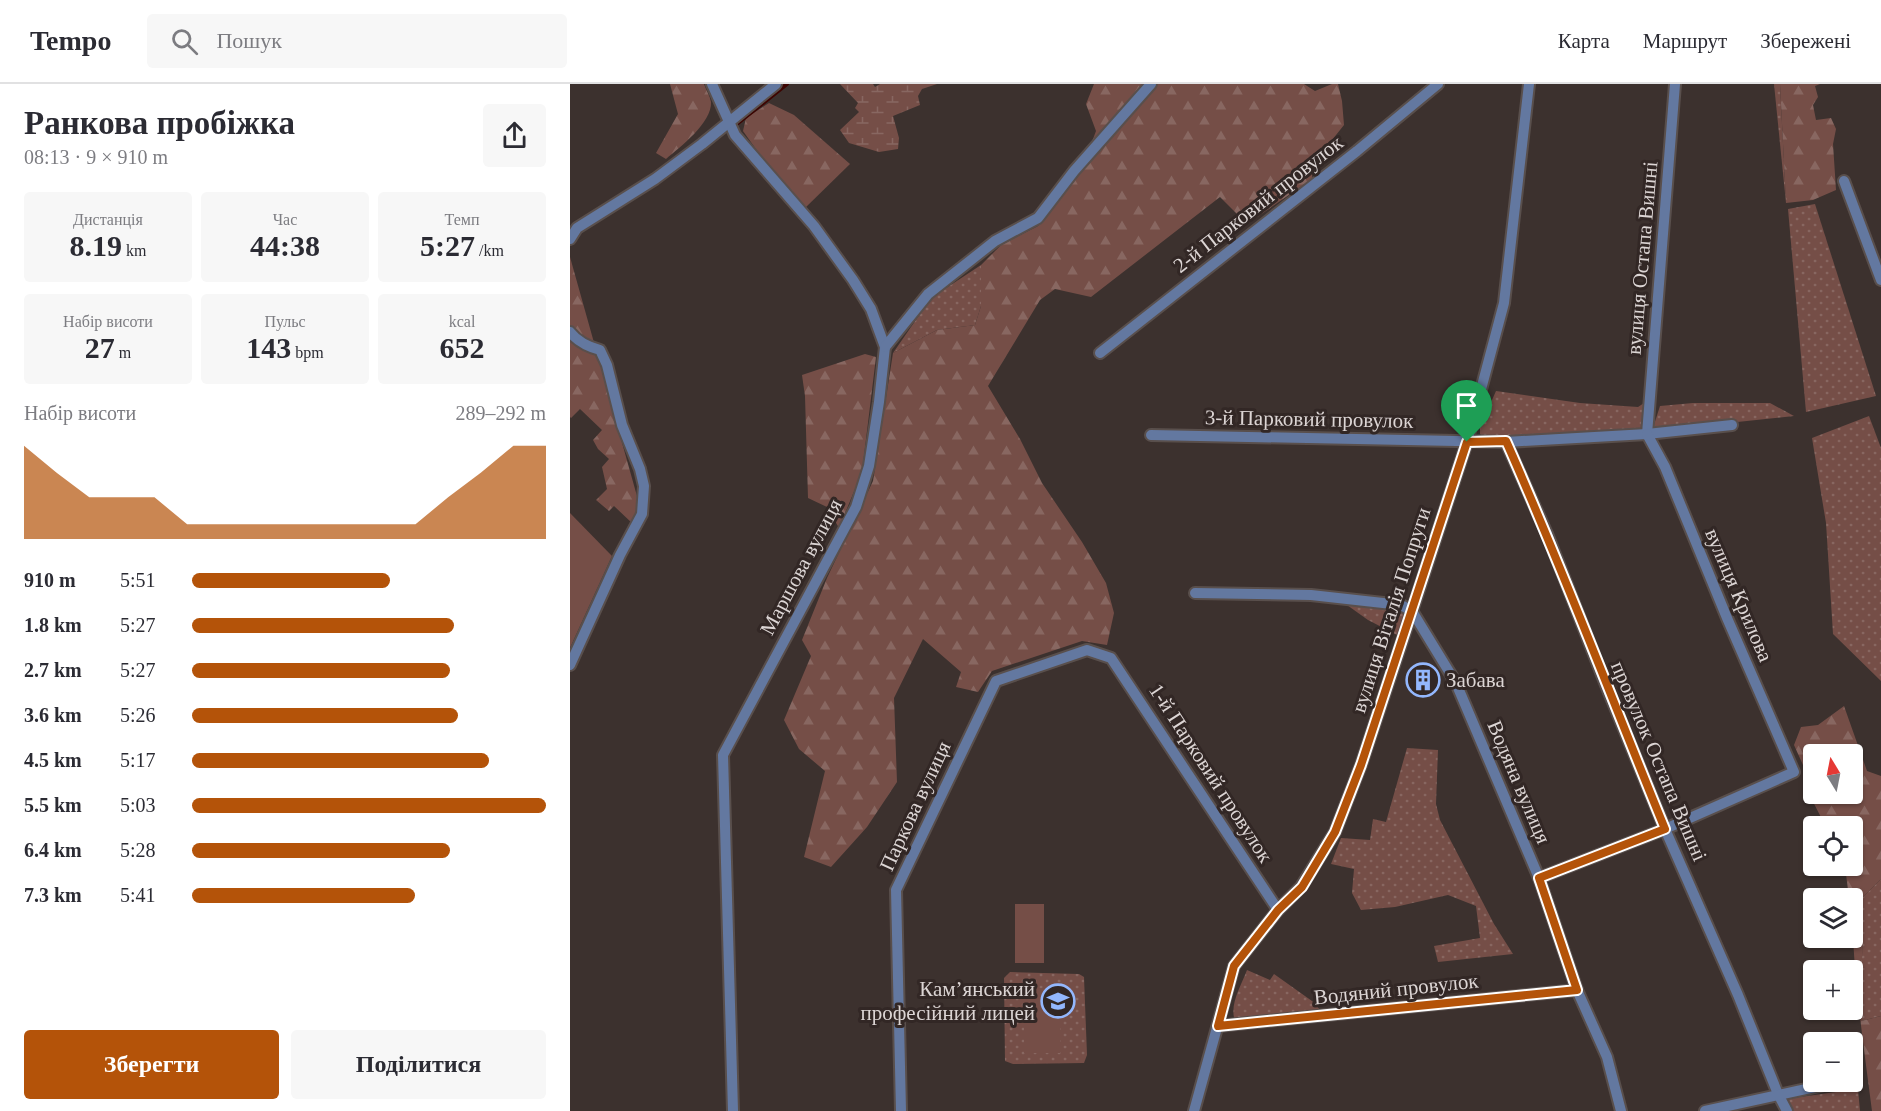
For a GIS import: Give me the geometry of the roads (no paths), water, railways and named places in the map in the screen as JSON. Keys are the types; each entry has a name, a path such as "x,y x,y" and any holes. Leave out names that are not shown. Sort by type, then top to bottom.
{"street":[{"name":"Маршова вулиця","path":"712,84 728,121 746,148 814,226 853,280 871,309 885,347 869,466 856,507 723,755 733,1111"},
{"path":"570,239 577,228 655,179 776,84"},
{"path":"885,347 928,294 995,241 1038,218 1074,171 1151,84"},
{"name":"2-й Парковий провулок","path":"1100,353 1357,151 1438,84"},
{"name":"вулиця Віталія Попруги","path":"1194,1111 1234,966 1278,910 1302,887 1335,832 1361,765 1412,611 1467,442 1504,303 1529,84"},
{"name":"вулиця Остапа Вишні","path":"1647,434 1675,84"},
{"path":"1844,181 1881,280"},
{"path":"570,332 572,336 590,347 600,350 607,365 622,425 640,469 644,486 642,514 620,555 570,665"},
{"name":"3-й Парковий провулок","path":"1151,435 1467,442 1647,434 1732,425"},
{"name":"вулиця Крилова","path":"1647,434 1665,467 1794,772 1665,829"},
{"name":"провулок Остапа Вишні","path":"1506,441 1547,534 1665,829 1787,1111"},
{"path":"1195,593 1311,595 1401,604 1412,611"},
{"name":"Водяна вулиця","path":"1412,611 1456,683 1539,878 1577,990 1607,1057 1621,1111"},
{"name":"Паркова вулиця","path":"901,1111 896,890 996,681 1087,650 1111,658"},
{"name":"1-й Парковий провулок","path":"1111,658 1278,910"},
{"path":"1539,878 1665,829"},
{"name":"Водяний провулок","path":"1218,1026 1577,990"},
{"path":"1705,1111 1803,1089"}],"waterway":[{"path":"738,123 787,84"}],"place":[{"name":"Забава","path":"1423,680"},
{"name":"Кам’янський професійний лицей","path":"1058,1001"}]}
